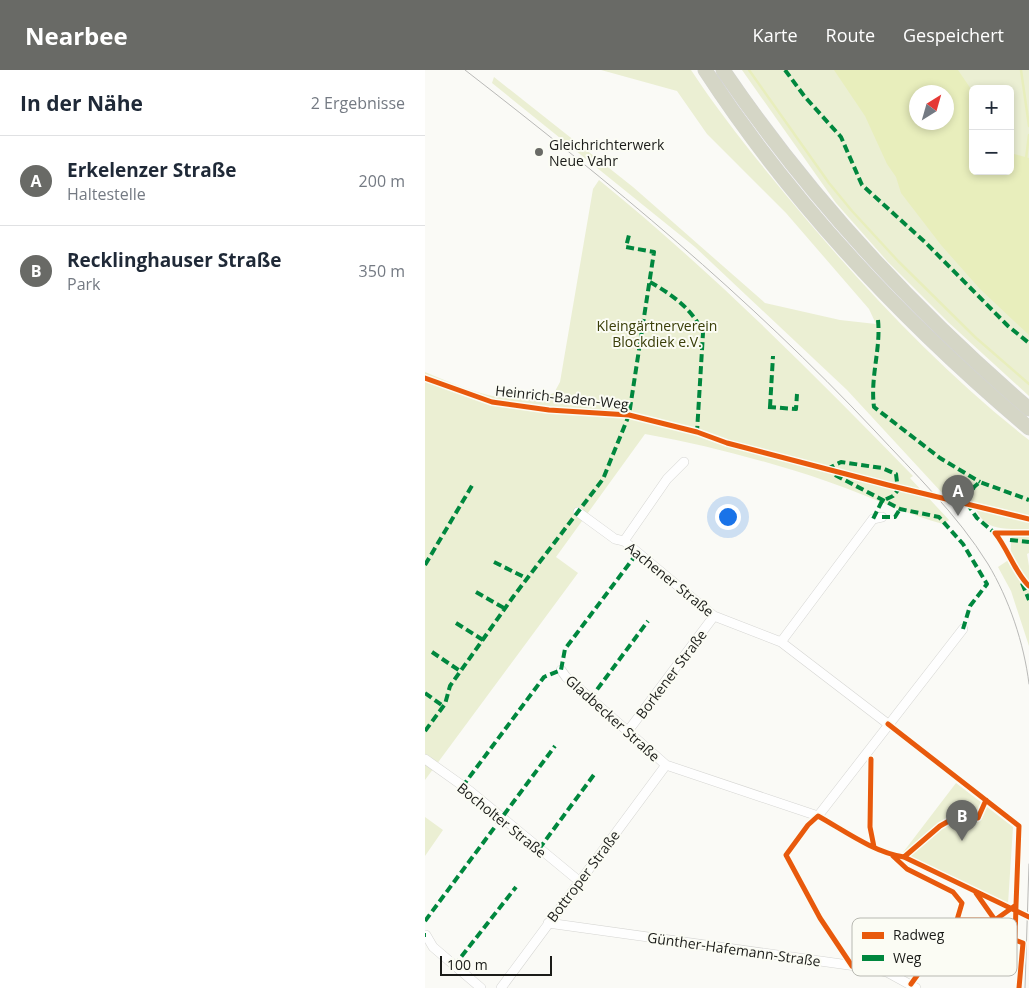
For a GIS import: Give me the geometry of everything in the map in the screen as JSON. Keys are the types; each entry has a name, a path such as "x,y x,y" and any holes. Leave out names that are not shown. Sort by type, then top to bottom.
{"highway":[{"path":"705,70 751,136 797,194 897,307 980,386 1029,428"},
{"path":"723,70 764,128 858,243 949,338 1029,409"}],"street":[{"path":"624,541 667,480 684,462"},
{"name":"Aachener Straße","path":"578,512 615,539 624,541 714,616 781,642 888,724"},
{"path":"781,642 873,519 882,517"},
{"name":"Borkener Straße","path":"628,731 714,616"},
{"path":"666,765 818,816 963,628"},
{"name":"Gladbecker Straße","path":"561,670 566,677 666,765"},
{"name":"Bocholter Straße","path":"425,759 470,791 579,881"},
{"name":"Bottroper Straße","path":"501,988 666,765"},
{"name":"Günther-Hafemann-Straße","path":"548,923 852,965"},
{"path":"425,935 433,947 481,988"},
{"name":"Günther-Hafemann-Straße","path":"894,976 916,988"}],"green space":[{"path":"601,70 691,70 761,165 858,278 940,363 1029,440 1029,553 1027,554 1029,566 1029,646 1011,591 998,567 1010,559 1012,529 996,527 986,522 978,514 971,501 944,495 847,390 695,247 492,83 494,77 633,187 765,303 840,320 876,324 869,309 786,213 707,134 677,91"},
{"path":"742,70 1029,70 1029,396 948,322 888,262 836,203"},
{"name":"Kleingärtnerverein Blockdiek e.V.","path":"599,180 721,286 799,360 913,476 910,478 949,520 943,524 928,520 826,481 759,460 714,448 645,434 556,557 578,573 425,780 425,372 456,385 504,398 520,399 554,393 560,382 593,189"},
{"path":"956,783 1013,827 1008,904 901,855"},
{"path":"425,817 443,830 425,856"}],"shaded area":[{"path":"834,70 958,70 969,86 969,175 1014,175 1014,154 1029,158 1029,335 980,289 941,245 901,193 896,177 887,164 865,116"}],"waterway":[{"path":"749,70 829,183 852,211 898,261 975,337 1029,384"},
{"path":"1021,70 1029,126"},
{"path":"1026,159 1029,135"}],"tram line":[{"path":"465,70 573,155 728,287 827,381 920,478 963,528 996,578 1015,622 1029,684"},
{"path":"1025,988 1029,864"}],"marked path":[{"path":"785,70 805,97 841,137 862,185 926,243 1008,326 1029,343"},
{"path":"425,731 445,704 450,686 513,597 603,479 629,415 654,252 626,247 629,235"},
{"path":"650,282 681,303 699,324 703,333 697,432"},
{"path":"878,320 879,331 873,385 874,407 940,458 980,482"},
{"path":"770,407 773,356"},
{"path":"768,407 796,409 797,394"},
{"path":"827,469 841,462 882,468 896,474 898,490 893,496 882,501 873,519"},
{"path":"835,475 900,509 939,517 963,544 987,584 970,606 963,629"},
{"path":"997,535 977,518 966,502 974,487 980,482 1029,500"},
{"path":"425,565 473,484"},
{"path":"882,517 895,517 900,509"},
{"path":"1010,540 1029,542"},
{"path":"462,787 544,677 561,670 565,649 638,552"},
{"path":"494,562 526,578"},
{"path":"1022,583 1029,600"},
{"path":"476,592 504,608"},
{"path":"590,699 648,621"},
{"path":"456,623 483,640"},
{"path":"432,652 460,671"},
{"path":"425,693 443,706"},
{"path":"425,921 555,746"},
{"path":"539,849 596,772"},
{"path":"454,966 516,887"}],"cycle path":[{"name":"Heinrich-Baden-Weg","path":"425,378 492,402 549,410 629,415 888,485 1029,519"},
{"path":"1029,533 995,533 1024,581 1029,586"},
{"path":"888,724 1019,826 1016,905 998,918"},
{"path":"871,759 870,827 874,847"},
{"path":"904,857 940,826 956,817 978,818 986,800"},
{"path":"852,966 820,918 786,855 808,825 818,816 870,846 904,857 1029,917"},
{"path":"893,856 907,869 953,892 962,903 958,918"},
{"path":"976,893 994,918"},
{"path":"1016,905 1016,918"},
{"path":"1017,941 1023,943 1019,988"},
{"path":"911,984 917,976"}],"place":[{"name":"Gleichrichterwerk Neue Vahr","path":"539,152"},
{"name":"Erkelenzer Straße","path":"958,516"},
{"name":"Recklinghauser Straße","path":"962,841"}]}
